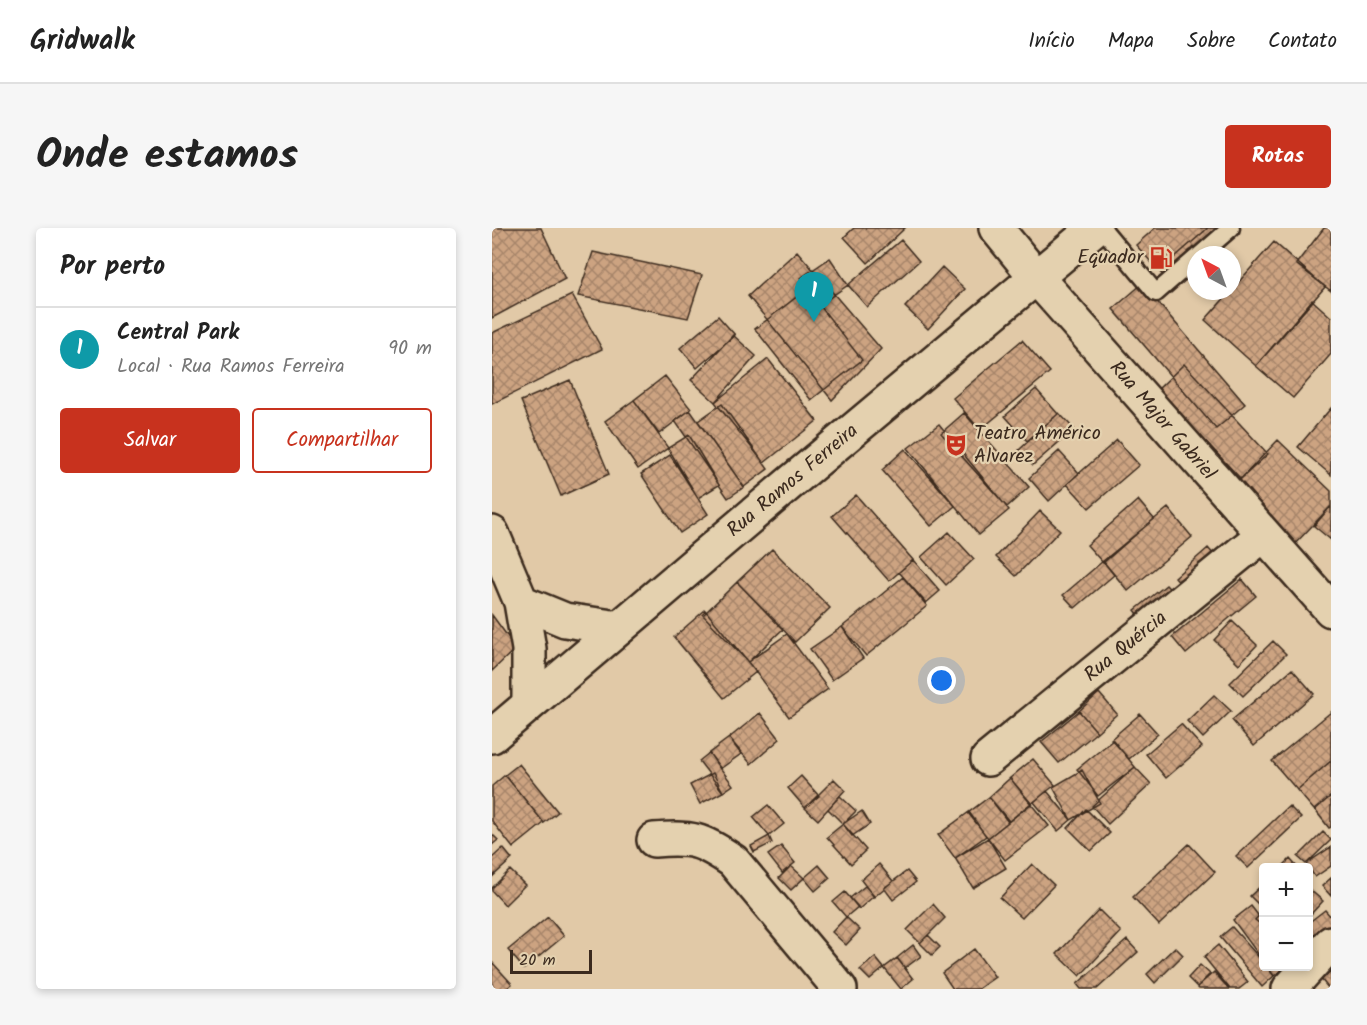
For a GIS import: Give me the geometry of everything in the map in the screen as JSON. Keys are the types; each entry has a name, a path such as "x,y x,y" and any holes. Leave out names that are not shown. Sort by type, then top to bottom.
{"street":[{"name":"Rua Major Gabriel","path":"996,228 1036,277 1331,610"},
{"name":"Rua Ramos Ferreira","path":"492,736 1095,228"},
{"path":"492,532 521,602 529,649 529,704"},
{"name":"Rua Quércia","path":"988,759 1263,535"},
{"path":"521,602 565,620 619,628"},
{"path":"654,840 686,838 699,841 733,861 840,989"},
{"path":"1289,989 1331,944"}],"lane":[{"path":"1102,228 1156,292 1187,266"},
{"path":"1210,246 1231,228"}],"building":[{"path":"492,228 541,228 565,279 492,318"},
{"path":"854,228 905,228 868,263 844,237"},
{"name":"Equador","path":"1155,228 1208,228 1159,271 1136,245"},
{"name":"Equador","path":"1155,228 1225,228 1205,246 1187,246 1187,262 1167,280 1136,245"},
{"path":"1324,228 1331,228 1331,291 1296,264"},
{"path":"901,240 919,261 867,307 848,285"},
{"path":"1274,242 1325,287 1256,366 1205,320 1223,300 1241,300 1241,279"},
{"path":"797,251 881,349 832,400 748,296"},
{"path":"593,252 702,275 688,318 578,296"},
{"path":"830,258 848,285 819,305 801,278"},
{"path":"942,267 965,289 928,329 905,307"},
{"path":"1142,284 1245,404 1216,429 1113,309"},
{"path":"807,289 862,360 811,400 755,329"},
{"path":"572,295 602,349 492,404 492,333"},
{"path":"1312,300 1331,317 1331,354 1293,398 1256,366"},
{"path":"718,316 735,335 697,368 680,348"},
{"path":"733,335 756,356 715,402 691,380"},
{"path":"1022,340 1050,372 980,430 953,398"},
{"path":"768,359 817,421 764,463 715,402"},
{"path":"1184,364 1268,454 1241,479 1157,390"},
{"path":"665,376 691,409 659,434 634,400"},
{"path":"570,380 609,474 561,496 521,401"},
{"path":"1036,389 1058,414 1027,441 1005,416"},
{"path":"634,400 668,448 638,469 605,421"},
{"path":"722,404 768,469 744,487 698,421"},
{"path":"1331,408 1331,475 1298,447"},
{"path":"690,410 744,487 728,498 675,421"},
{"path":"964,413 1029,487 1007,507 941,433"},
{"path":"1059,413 1074,429 1033,465 1019,450"},
{"path":"939,424 1009,510 979,535 908,448"},
{"path":"689,435 719,485 698,498 668,448"},
{"path":"1117,440 1139,465 1089,508 1067,484"},
{"path":"1278,440 1331,491 1331,506 1293,546 1232,488"},
{"path":"905,449 955,506 931,526 882,470"},
{"path":"1059,451 1079,473 1049,501 1029,478"},
{"path":"670,455 708,514 680,533 641,474"},
{"path":"856,495 913,560 889,581 832,516"},
{"path":"1138,500 1154,519 1103,563 1087,545"},
{"path":"1331,506 1331,540 1314,526"},
{"path":"1168,508 1192,537 1128,591 1103,561"},
{"path":"1040,511 1060,530 1016,576 996,557"},
{"path":"949,532 974,559 946,585 921,557"},
{"path":"1208,548 1223,565 1190,594 1175,577"},
{"path":"772,549 830,608 795,642 737,582"},
{"path":"913,560 940,591 926,603 899,572"},
{"path":"1103,561 1114,575 1075,608 1063,595"},
{"path":"903,577 927,606 866,656 842,627"},
{"path":"1242,579 1256,596 1186,654 1172,637"},
{"path":"737,582 783,629 748,662 703,615"},
{"path":"1166,585 1178,598 1146,624 1135,610"},
{"path":"705,610 756,672 724,698 674,637"},
{"path":"492,615 516,648 492,671"},
{"path":"1232,621 1257,645 1239,664 1214,640"},
{"path":"842,627 863,658 832,680 810,649"},
{"path":"787,634 828,689 789,717 748,662"},
{"path":"1273,641 1286,654 1243,696 1230,683"},
{"path":"1292,669 1314,694 1254,746 1232,720"},
{"path":"1099,693 1117,714 1097,732 1079,711"},
{"path":"1214,695 1231,711 1203,738 1187,721"},
{"path":"1079,711 1097,732 1059,763 1041,742"},
{"path":"1331,712 1331,761 1297,790 1272,761"},
{"path":"760,713 780,739 751,764 729,738"},
{"path":"1140,714 1158,734 1129,759 1111,739"},
{"path":"1181,724 1202,747 1166,778 1146,754"},
{"path":"729,738 741,754 720,769 709,753"},
{"path":"1113,740 1135,767 1098,796 1077,769"},
{"path":"709,753 733,785 723,792 699,761"},
{"path":"1033,759 1055,785 1031,804 1010,778"},
{"path":"1331,761 1331,796 1314,810 1297,790"},
{"path":"519,764 558,812 544,823 505,775"},
{"path":"1135,767 1151,784 1108,824 1092,806"},
{"path":"1082,770 1100,803 1071,820 1053,787"},
{"path":"713,773 723,792 700,804 690,785"},
{"path":"505,775 544,823 513,848 492,821 492,786"},
{"path":"801,776 819,796 805,808 788,788"},
{"path":"1010,778 1031,803 1009,821 989,797"},
{"path":"834,779 845,790 818,820 805,808"},
{"path":"1047,791 1071,820 1058,831 1034,802"},
{"path":"840,796 856,811 843,824 828,809"},
{"path":"1331,796 1331,827 1329,828 1315,810"},
{"path":"989,797 1008,822 988,838 968,813"},
{"path":"1031,804 1049,826 1005,860 988,838"},
{"path":"768,805 784,824 769,836 753,817"},
{"path":"1289,806 1301,818 1248,868 1236,856"},
{"path":"1086,809 1110,833 1091,851 1068,828"},
{"path":"862,811 870,824 852,836 843,824"},
{"path":"969,812 986,836 955,858 938,835"},
{"path":"843,824 866,850 851,864 827,837"},
{"path":"1323,832 1331,840 1307,863 1298,857"},
{"path":"492,834 498,840 492,845"},
{"path":"769,836 772,843 754,852 751,846"},
{"path":"988,838 1006,868 973,888 955,858"},
{"path":"1189,844 1215,872 1159,925 1133,897"},
{"path":"781,846 795,863 782,873 768,855"},
{"path":"1331,847 1331,866 1315,877 1313,863 1307,863"},
{"path":"503,848 512,859 492,877 492,858"},
{"path":"879,864 893,881 874,897 861,880"},
{"path":"1032,864 1054,885 1022,918 1000,898"},
{"path":"819,865 830,878 815,891 804,878"},
{"path":"791,866 804,878 791,890 779,878"},
{"path":"510,870 525,885 505,905 492,891 492,888"},
{"path":"907,871 916,882 893,900 884,888"},
{"path":"1331,878 1331,896 1322,886"},
{"path":"865,886 874,896 859,909 850,898"},
{"path":"1259,888 1259,905 1250,896"},
{"path":"845,892 858,907 846,917 833,902"},
{"path":"1313,892 1323,901 1313,912"},
{"path":"933,904 945,918 920,943 907,930"},
{"path":"1251,906 1259,916 1259,955 1233,920"},
{"path":"1099,910 1121,932 1080,976 1057,954"},
{"path":"1325,910 1331,917 1331,926 1313,939 1313,919"},
{"path":"548,917 564,936 524,969 508,950"},
{"path":"846,917 860,930 846,945 832,932"},
{"path":"1232,927 1259,957 1259,971 1270,971 1274,976 1262,987 1220,937"},
{"path":"928,935 940,947 932,955 920,943"},
{"path":"1127,940 1138,952 1097,989 1081,989 1077,984"},
{"path":"913,945 921,956 905,968 897,958"},
{"path":"1218,945 1248,982 1239,989 1230,989 1204,957"},
{"path":"1175,947 1183,955 1155,983 1147,974"},
{"path":"974,949 995,977 978,989 953,989 942,973"},
{"path":"875,957 884,968 870,980 860,970"},
{"path":"897,958 913,979 901,989 884,968"},
{"path":"492,962 512,984 506,989 492,989"},
{"path":"1200,965 1210,974 1197,987 1188,978"},
{"path":"1270,971 1280,971 1274,976"},
{"path":"1331,971 1331,989 1329,989 1321,979"},
{"path":"1214,972 1229,989 1199,989 1197,987"}],"place":[{"name":"Equador","path":"1161,258"},
{"name":"Central Park","path":"814,322"},
{"name":"Teatro Américo Alvarez","path":"956,445"}]}
